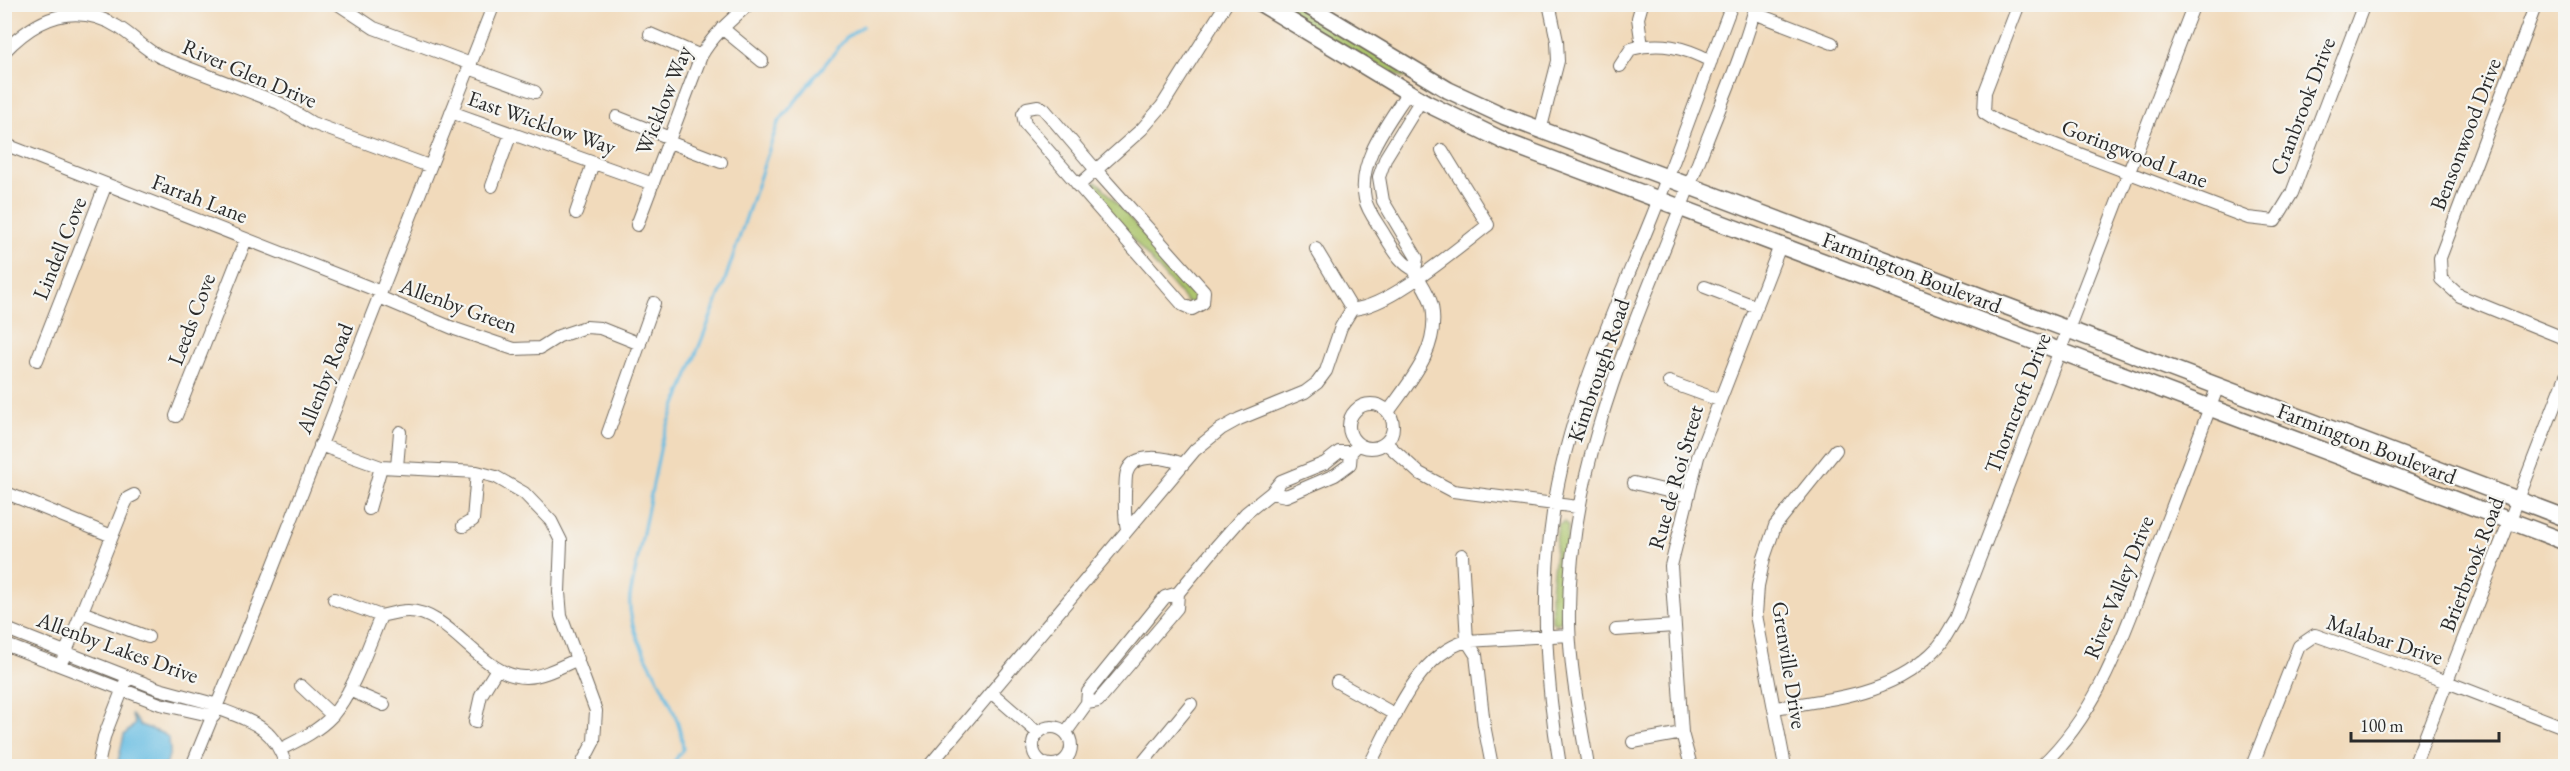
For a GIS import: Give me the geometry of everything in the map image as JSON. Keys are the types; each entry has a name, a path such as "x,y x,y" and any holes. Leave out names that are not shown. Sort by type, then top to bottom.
{"main road":[{"name":"Farmington Boulevard","path":"1262,4 1325,43 1416,87 1477,104 1540,131 2565,518"},
{"name":"Farmington Boulevard","path":"1305,4 1416,87 1506,142 2565,542"}],"street":[{"name":"Allenby Road","path":"192,766 494,4"},
{"name":"Wicklow Way","path":"637,225 700,57 722,28 749,4"},
{"path":"1078,186 1142,129 1162,106 1226,4"},
{"path":"1642,4 1638,18 1642,46"},
{"name":"Kimbrough Road","path":"1560,766 1551,709 1545,594 1555,503 1565,450 1575,418 1732,4"},
{"name":"Goringwood Lane","path":"2019,4 1985,92 1984,113 2004,125 2248,218 2275,221"},
{"name":"Thorncroft Drive","path":"1775,708 1857,695 1901,678 1939,646 1956,619 2194,4"},
{"name":"Cranbrook Drive","path":"2275,221 2292,193 2364,4"},
{"name":"Bensonwood Drive","path":"2536,4 2440,258 2441,279 2460,296 2565,339"},
{"path":"338,5 374,28 535,92"},
{"path":"1540,131 1558,61 1557,41 1550,8"},
{"path":"1755,9 1832,43"},
{"name":"Kimbrough Road","path":"1588,766 1572,669 1569,635 1570,589 1578,507 1596,432 1624,352 1755,9"},
{"name":"River Glen Drive","path":"4,52 31,27 60,16 93,10 119,27 149,52 279,103 312,123 429,166"},
{"path":"722,28 762,62"},
{"path":"650,34 700,57"},
{"path":"1620,66 1631,49 1642,46 1670,45 1694,52 1711,61"},
{"path":"1388,412 1423,362 1431,340 1432,305 1416,274 1403,265 1365,200 1366,172 1375,145 1416,87"},
{"path":"1038,106 1044,109 1096,170 1204,291 1205,300 1200,306 1192,309 1184,305 1078,186 1025,124 1023,114 1027,108 1038,106"},
{"name":"East Wicklow Way","path":"452,112 653,184"},
{"path":"617,117 721,162"},
{"path":"492,186 511,134"},
{"name":"Farrah Lane","path":"4,144 380,294"},
{"path":"1352,309 1364,309 1488,225 1442,150"},
{"path":"576,213 593,162"},
{"name":"Lindell Cove","path":"37,360 106,184"},
{"name":"Leeds Cove","path":"176,416 246,239"},
{"name":"Rue de Roi Street","path":"1691,766 1682,733 1671,566 1698,457 1780,246"},
{"path":"1316,249 1352,309"},
{"path":"1706,287 1757,306"},
{"name":"Allenby Green","path":"380,294 455,329 514,349 540,348 559,336 586,327 600,328 640,344"},
{"path":"608,433 654,303"},
{"path":"929,766 1195,450 1221,429 1239,419 1305,392 1317,383 1326,371 1341,327 1352,309"},
{"name":"Brierbrook Road","path":"2414,766 2565,376"},
{"path":"1669,382 1719,400"},
{"name":"River Valley Drive","path":"2042,766 2057,752 2083,718 2116,654 2217,388"},
{"path":"1066,732 1087,703 1088,692 1165,597 1178,593 1232,527 1271,493 1281,481 1323,464 1339,452 1355,449 1371,449 1386,443 1393,432 1394,425 1388,412 1383,407 1369,404 1355,410 1349,424 1355,449 1350,464 1329,477 1286,496 1271,493"},
{"path":"397,467 400,432"},
{"path":"1386,443 1419,473 1453,491 1578,507"},
{"path":"320,445 381,467 477,472 496,477 524,493 557,529 562,549 559,605 594,700 597,722 590,752 581,766"},
{"name":"Grenville Drive","path":"1785,766 1756,615 1758,586 1764,558 1775,526 1836,450"},
{"path":"1127,529 1124,516 1126,480 1127,470 1132,464 1142,459 1157,458 1170,459 1183,464"},
{"path":"1323,464 1329,477"},
{"path":"369,509 381,467"},
{"path":"463,526 473,520 477,472"},
{"path":"1634,483 1688,496"},
{"path":"4,492 112,536"},
{"path":"60,666 128,498 134,495"},
{"path":"1462,555 1467,641 1476,655 1484,725 1492,766"},
{"path":"334,599 381,616 409,611 428,616 497,669 515,677 532,677 578,659"},
{"path":"82,612 148,637"},
{"path":"281,749 307,736 332,715 348,690 381,616"},
{"path":"1616,630 1674,626"},
{"name":"Allenby Lakes Drive","path":"4,628 159,689 191,696 216,710"},
{"path":"1369,766 1421,672 1440,654 1454,645 1467,641 1569,635"},
{"name":"Malabar Drive","path":"2252,766 2299,646 2315,635 2447,682"},
{"name":"Allenby Lakes Drive","path":"4,644 160,704 216,710"},
{"path":"475,722 481,695 497,669"},
{"path":"98,766 99,751 128,676"},
{"path":"1337,682 1396,715"},
{"path":"2447,682 2565,728"},
{"path":"301,686 332,715"},
{"path":"348,690 384,705"},
{"path":"992,693 1038,733"},
{"path":"1140,766 1191,704"},
{"path":"216,710 261,726 269,732 281,749 286,766"},
{"path":"1049,727 1066,732 1071,743 1067,758 1053,765 1037,763 1033,745 1038,733 1049,727"},
{"path":"1633,742 1682,733"},
{"path":"1067,758 1078,766"}],"green space":[{"path":"1272,5 1294,5 1407,72 1408,76 1403,78"},
{"path":"1096,182 1197,295 1195,303 1187,302 1092,192 1092,186"},
{"path":"1564,522 1568,526 1562,620 1557,624 1552,622 1551,590 1558,525"}],"water":[{"path":"131,714 140,725 164,734 169,739 170,751 166,766 117,766 124,735 135,724"}],"waterway":[{"path":"671,766 683,749 680,729 673,709 636,633 631,615 630,596 662,440 723,286 778,123 846,38 863,26"}]}
